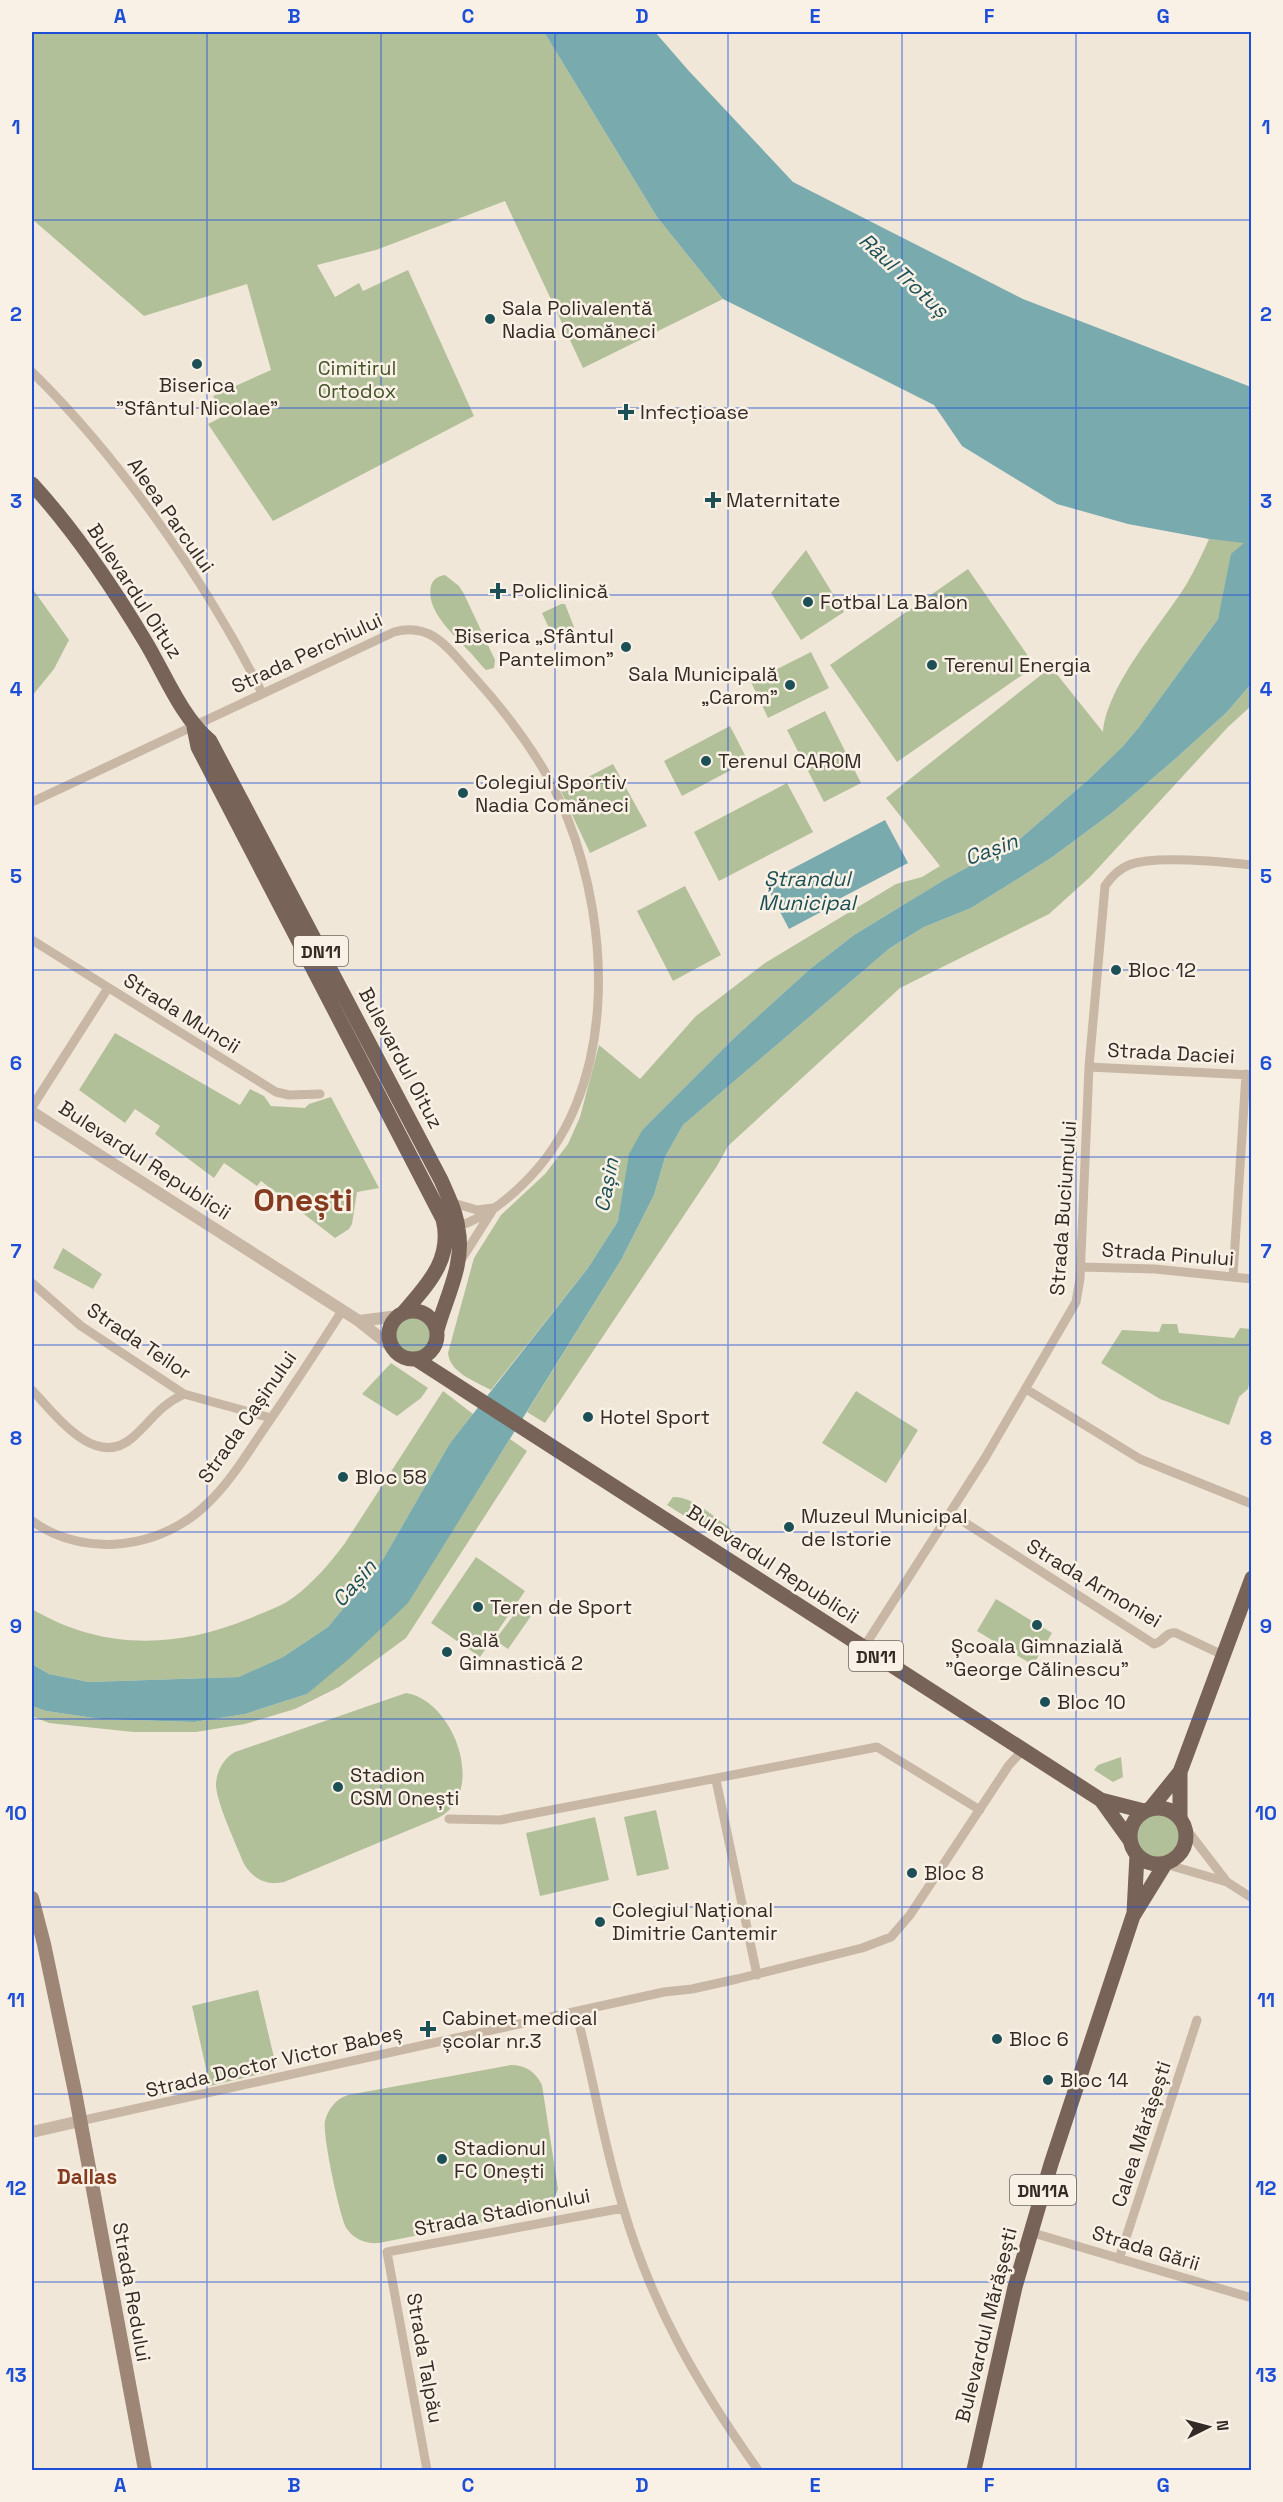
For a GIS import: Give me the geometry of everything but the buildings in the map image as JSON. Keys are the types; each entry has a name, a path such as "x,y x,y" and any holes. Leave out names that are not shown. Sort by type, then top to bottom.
{"main road":[{"name":"Bulevardul Oituz","path":"32,484 112,588 153,653 194,727 210,741 345,1013 434,1184 450,1202 452,1228 439,1266 428,1284 401,1314"},
{"name":"Bulevardul Oituz","path":"434,1184 439,1209 460,1242 456,1270 437,1336"},
{"path":"401,1314 416,1311 427,1315 437,1336 441,1360 453,1382"},
{"name":"DN11","path":"401,1314 389,1331 394,1349 404,1357 416,1359"},
{"path":"416,1359 427,1355 437,1336"},
{"name":"Bulevardul Republicii","path":"416,1359 1101,1800"},
{"path":"1130,1839 1133,1823 1148,1810 1180,1772 1251,1578"},
{"path":"1137,1855 1151,1864 1165,1864 1173,1860 1182,1850 1185,1842 1180,1772"},
{"name":"DN11","path":"1101,1800 1148,1810 1167,1809 1182,1822"},
{"name":"DN11","path":"1101,1800 1130,1839 1137,1855"},
{"name":"Bulevardul Mărășești","path":"1133,1916 1137,1855"},
{"name":"Bulevardul Mărășești","path":"974,2470 1003,2336 1030,2232 1133,1916 1165,1864"},
{"name":"Strada Redului","path":"33,1905 48,1961 81,2121 145,2470"}],"street":[{"name":"Aleea Parcului","path":"32,372 85,428 144,505 190,571 262,693"},
{"name":"Strada Perchiului","path":"32,802 394,632 405,629 421,630 445,645 519,732 559,799 579,853 592,904 596,945 597,1001 593,1047 581,1091 556,1145 530,1178 495,1207 478,1219 452,1228"},
{"name":"Strada Buciumului","path":"864,1647 950,1513 1074,1307 1079,1290 1081,1267 1089,1067 1103,891 1115,874 1139,862 1170,861 1251,865"},
{"name":"Strada Muncii","path":"32,940 276,1092 289,1095 320,1094"},
{"path":"32,1107 108,988"},
{"name":"Strada Daciei","path":"1089,1067 1248,1075"},
{"path":"1233,1276 1248,1075"},
{"name":"Bulevardul Republicii","path":"32,1112 358,1321 394,1349"},
{"path":"450,1202 477,1210 495,1207"},
{"name":"Strada Perchiului","path":"456,1270 495,1207"},
{"name":"Strada Pinului","path":"1081,1267 1132,1267 1251,1279"},
{"name":"Strada Teilor","path":"32,1283 88,1331 184,1394 271,1418"},
{"name":"Strada Cașinului","path":"32,1521 61,1537 89,1544 127,1543 163,1533 208,1503 271,1418 342,1311"},
{"path":"358,1321 401,1314"},
{"path":"1026,1389 1140,1460 1251,1504"},
{"path":"32,1390 81,1437 93,1445 106,1448 128,1442 159,1408 184,1394"},
{"name":"Strada Armoniei","path":"950,1513 1154,1644 1160,1642 1168,1634 1176,1633 1223,1655"},
{"path":"449,1819 500,1820 879,1747 980,1810"},
{"name":"Strada Doctor Victor Babeș","path":"81,2121 663,1992 692,1989 757,1975 862,1948 891,1937 910,1916 1009,1765 1023,1750"},
{"path":"716,1780 757,1975"},
{"path":"1182,1822 1227,1882"},
{"path":"1165,1864 1227,1882 1251,1898"},
{"name":"Strada Stadionului","path":"576,2012 623,2208 647,2276 680,2349 714,2407 758,2470"},
{"name":"Calea Mărășești","path":"1119,2259 1197,2020"},
{"path":"32,2132 81,2121"},
{"name":"Strada Stadionului","path":"387,2252 623,2208"},
{"name":"Strada Gării","path":"1030,2232 1251,2298"},
{"name":"Strada Talpău","path":"387,2252 427,2470"}],"green space":[{"name":"Cimitirul Ortodox","path":"32,32 544,32 657,217 723,299 583,368 505,201 376,250 317,265 335,297 359,283 363,291 408,270 474,416 273,521 208,424 224,416 213,396 271,370 247,284 144,316 32,219"},
{"path":"1209,539 1245,542 1228,578 1218,619 1123,746 1021,838 944,880 854,935 810,969 734,1038 643,1129 618,1221 588,1268 491,1390 458,1371 453,1366 448,1353 474,1258 501,1215 545,1174 568,1144 580,1117 599,1045 640,1079 696,1016 765,963 896,884 922,877 940,866 886,798 1051,667 1103,732 1114,695 1124,675 1186,585"},
{"name":"Fotbal La Balon","path":"806,550 844,612 801,640 771,593"},
{"name":"Terenul Energia","path":"968,569 1035,666 897,762 830,665"},
{"path":"445,575 459,586 464,594 495,660 494,668 486,670 481,665 447,628 434,607 430,597 431,586 436,578"},
{"path":"32,588 69,640 54,669 32,696"},
{"path":"565,604 574,627 553,637 542,613"},
{"name":"Sala Municipală „Carom”","path":"811,652 829,688 768,718 751,682"},
{"path":"1251,684 1251,706 1228,727 1090,877 1049,914 900,988 728,1146 717,1166 545,1423 527,1412 621,1260 654,1195 665,1157 683,1125 890,948 924,927 971,908 1051,858 1113,812 1227,712"},
{"path":"825,711 861,783 824,802 787,730"},
{"name":"Terenul CAROM","path":"730,726 748,761 682,796 664,761"},
{"path":"613,764 647,826 590,853 561,791"},
{"path":"787,783 813,832 719,881 694,832"},
{"path":"685,886 721,955 673,981 637,911"},
{"path":"115,1033 240,1105 250,1089 264,1096 271,1106 305,1108 309,1104 331,1097 379,1188 357,1192 352,1224 349,1229 335,1238 261,1181 257,1186 224,1163 214,1178 155,1134 160,1126 135,1109 125,1123 79,1090"},
{"path":"63,1248 102,1274 93,1289 53,1268"},
{"path":"413,1311 430,1318 437,1335 430,1352 413,1359 396,1352 389,1335 396,1318"},
{"path":"1162,1324 1177,1324 1179,1333 1234,1338 1240,1328 1251,1329 1251,1374 1248,1389 1239,1397 1229,1425 1160,1399 1101,1363 1122,1330 1159,1332"},
{"path":"391,1363 428,1388 421,1398 397,1416 362,1394"},
{"path":"443,1391 473,1414 450,1443 382,1561 328,1627 283,1657 240,1677 89,1682 49,1674 32,1664 32,1609 85,1632 138,1641 166,1640 221,1629 289,1601 315,1579 345,1543"},
{"path":"856,1391 918,1430 886,1483 822,1443"},
{"path":"510,1439 527,1451 406,1638 339,1687 295,1709 245,1724 196,1732 133,1732 49,1723 32,1716 32,1706 46,1711 101,1719 194,1722 245,1714 307,1694 408,1602"},
{"path":"673,1497 695,1503 729,1527 732,1532 732,1546 667,1505"},
{"name":"Teren de Sport","path":"476,1557 525,1591 480,1657 431,1623"},
{"path":"996,1599 1052,1633 1033,1665 977,1631"},
{"path":"519,1608 531,1616 508,1649 495,1640"},
{"name":"Stadion CSM Onești","path":"406,1693 423,1699 438,1712 450,1729 459,1749 463,1769 461,1789 453,1806 438,1818 284,1882 266,1882 252,1874 244,1864 217,1791 218,1774 224,1761 235,1752"},
{"path":"1121,1757 1123,1777 1113,1782 1094,1770 1098,1765"},
{"path":"656,1810 669,1869 637,1876 624,1817"},
{"path":"1158,1814 1174,1820 1180,1836 1174,1852 1158,1858 1142,1852 1136,1836 1142,1820"},
{"path":"595,1817 609,1880 540,1896 526,1833"},
{"path":"258,1990 277,2070 210,2086 192,2006"},
{"name":"Stadionul FC Onești","path":"511,2065 529,2070 542,2085 558,2189 552,2203 539,2211 379,2243 361,2240 350,2233 340,2210 326,2142 325,2121 333,2105 348,2095"}],"water":[{"name":"Râul Trotuș","path":"544,32 655,32 793,182 1023,299 1251,387 1251,684 1227,712 1113,812 1051,858 971,908 924,927 890,948 683,1125 665,1157 654,1195 621,1260 408,1603 350,1658 307,1694 245,1714 194,1722 101,1719 46,1711 32,1706 32,1664 49,1674 89,1682 239,1677 283,1657 328,1627 382,1561 450,1443 588,1268 618,1221 629,1154 643,1129 734,1038 810,969 854,935 944,880 1021,838 1123,746 1218,619 1231,554 1244,543 1128,524 1057,504 962,446 934,405 723,299 657,217"},
{"name":"Ștrandul Municipal","path":"885,820 908,863 837,900 838,903 789,929 765,883"}],"place":[{"name":"Sala Polivalentă Nadia Comăneci","path":"490,319"},
{"name":"Biserica \"Sfântul Nicolae\"","path":"197,364"},
{"name":"Infecțioase","path":"626,412"},
{"name":"Maternitate","path":"713,500"},
{"name":"Policlinică","path":"498,591"},
{"name":"Fotbal La Balon","path":"808,602"},
{"name":"Biserica „Sfântul Pantelimon”","path":"626,647"},
{"name":"Terenul Energia","path":"932,665"},
{"name":"Sala Municipală „Carom”","path":"790,685"},
{"name":"Terenul CAROM","path":"706,761"},
{"name":"Colegiul Sportiv Nadia Comăneci","path":"463,793"},
{"name":"Bloc 12","path":"1116,970"},
{"name":"Hotel Sport","path":"588,1417"},
{"name":"Bloc 58","path":"343,1477"},
{"name":"Muzeul Municipal de Istorie","path":"789,1527"},
{"name":"Teren de Sport","path":"478,1607"},
{"name":"Școala Gimnazială \"George Călinescu\"","path":"1037,1625"},
{"name":"Sală Gimnastică 2","path":"447,1652"},
{"name":"Bloc 10","path":"1045,1702"},
{"name":"Stadion CSM Onești","path":"338,1787"},
{"name":"Bloc 8","path":"912,1873"},
{"name":"Colegiul Național Dimitrie Cantemir","path":"600,1922"},
{"name":"Cabinet medical școlar nr.3","path":"428,2029"},
{"name":"Bloc 6","path":"997,2039"},
{"name":"Bloc 14","path":"1048,2080"},
{"name":"Stadionul FC Onești","path":"442,2159"}],"district":[{"name":"Onești","path":"303,1200"},
{"name":"Dallas","path":"87,2176"}],"water label":[{"name":"Cașin","path":"991,849"},
{"name":"Cașin","path":"606,1185"},
{"name":"Cașin","path":"354,1583"}]}
